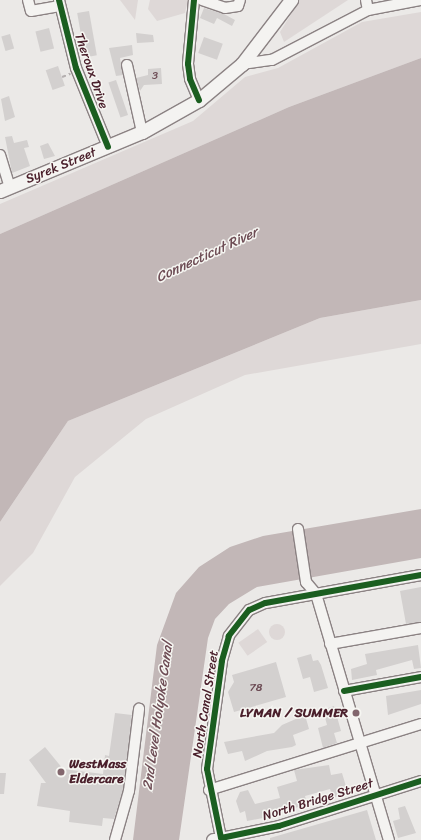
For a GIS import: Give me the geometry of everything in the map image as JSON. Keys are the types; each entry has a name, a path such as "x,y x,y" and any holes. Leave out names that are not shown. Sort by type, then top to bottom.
{"main road":[{"name":"Syrek Street","path":"5,189 142,132 199,100 242,64 291,0"}],"street":[{"path":"28,0 31,11 60,3"},
{"path":"194,0 188,64 190,79 199,100"},
{"path":"202,0 225,8 238,6 240,0"},
{"path":"242,64 272,60 367,5 420,0"},
{"name":"Theroux Drive","path":"60,3 76,68 108,147"},
{"path":"127,65 142,132"},
{"path":"0,155 5,189"},
{"path":"298,529 306,579 316,594 389,840"},
{"name":"North Canal Street","path":"218,839 209,790 207,769 229,636 249,610 265,603 421,575"},
{"path":"330,644 421,628"},
{"path":"344,691 421,677"},
{"path":"115,840 129,791 139,709"},
{"path":"209,790 421,724"},
{"name":"North Bridge Street","path":"218,839 279,826 375,794 421,781"}],"shaded area":[{"path":"120,0 138,0 135,20"},
{"path":"150,0 188,0 185,13 157,21 148,9"},
{"path":"300,0 348,0 284,42 280,32"},
{"path":"421,12 421,58 289,107 0,234 0,204 193,121 245,77 278,68 362,22"},
{"path":"421,300 421,344 245,375 146,419 75,477 33,553 0,586 0,522 68,421 320,318"},
{"path":"277,624 284,629 285,632 280,639 277,640 270,635 269,632 274,625"},
{"path":"258,629 267,642 248,656 238,643"}],"water":[{"name":"Connecticut River","path":"421,58 421,300 320,318 68,421 0,522 0,234 289,107"},
{"name":"2nd Level Holyoke Canal","path":"421,509 421,558 257,587 229,604 215,619 208,638 179,840 133,840 157,645 176,593 199,567 230,547 263,536"}],"building":[{"path":"204,8 224,14 235,20 232,26 217,18 214,24 200,18"},
{"path":"89,11 97,55 85,57 77,13"},
{"path":"49,28 54,48 40,52 35,31"},
{"path":"136,33 153,35 154,42 137,43"},
{"path":"10,34 14,48 5,51 1,36"},
{"path":"204,37 223,44 217,60 198,53"},
{"path":"132,45 133,55 120,58 123,75 116,76 109,48"},
{"path":"58,66 65,86 53,90 46,70"},
{"path":"161,68 162,84 144,85 140,91 136,78 148,75 148,69"},
{"path":"116,80 128,115 120,118 108,83"},
{"path":"9,96 15,117 5,121 1,99"},
{"path":"12,136 14,143 27,140 29,147 24,148 30,166 12,173 5,137"},
{"path":"48,143 55,156 44,159 40,146"},
{"path":"421,587 421,622 406,624 400,591"},
{"path":"418,645 421,668 414,669 412,660 376,670 377,675 352,680 351,669 367,664 365,654"},
{"path":"311,654 313,661 318,660 321,665 328,688 314,692 310,677 303,679 297,658"},
{"path":"276,662 286,697 234,712 228,692 234,682 232,675"},
{"path":"421,690 421,704 388,715 386,696"},
{"path":"334,706 341,731 334,733 337,743 323,748 318,728 327,725 323,710"},
{"name":"WestMass Eldercare","path":"115,713 132,715 123,790 114,819 103,818 102,826 69,822 70,811 37,806 41,783 46,783 29,760 45,747 63,769 103,774 105,755 109,756"},
{"path":"305,715 309,729 293,735 296,745 267,751 245,761 242,751 228,754 224,742 274,733 282,725"},
{"path":"329,765 331,775 342,773 348,793 333,798 330,789 305,796 307,804 268,817 247,821 245,811 240,813 236,801 240,792 248,790 255,804 280,798 277,787 297,781 294,770"},
{"path":"0,773 6,773 4,794 0,794"},
{"path":"405,806 416,833 398,838 393,821 400,819 398,808"},
{"path":"367,810 376,840 270,840 270,838"}],"cycle path":[{"path":"59,0 76,68 108,147"},
{"path":"194,0 188,64 190,79 199,100"},
{"path":"421,575 265,603 249,610 229,636 222,661 207,769 221,838 279,826 421,781"},
{"path":"344,691 421,677"}],"place":[{"name":"LYMAN / SUMMER","path":"356,713"},
{"name":"WestMass Eldercare","path":"61,772"}]}
